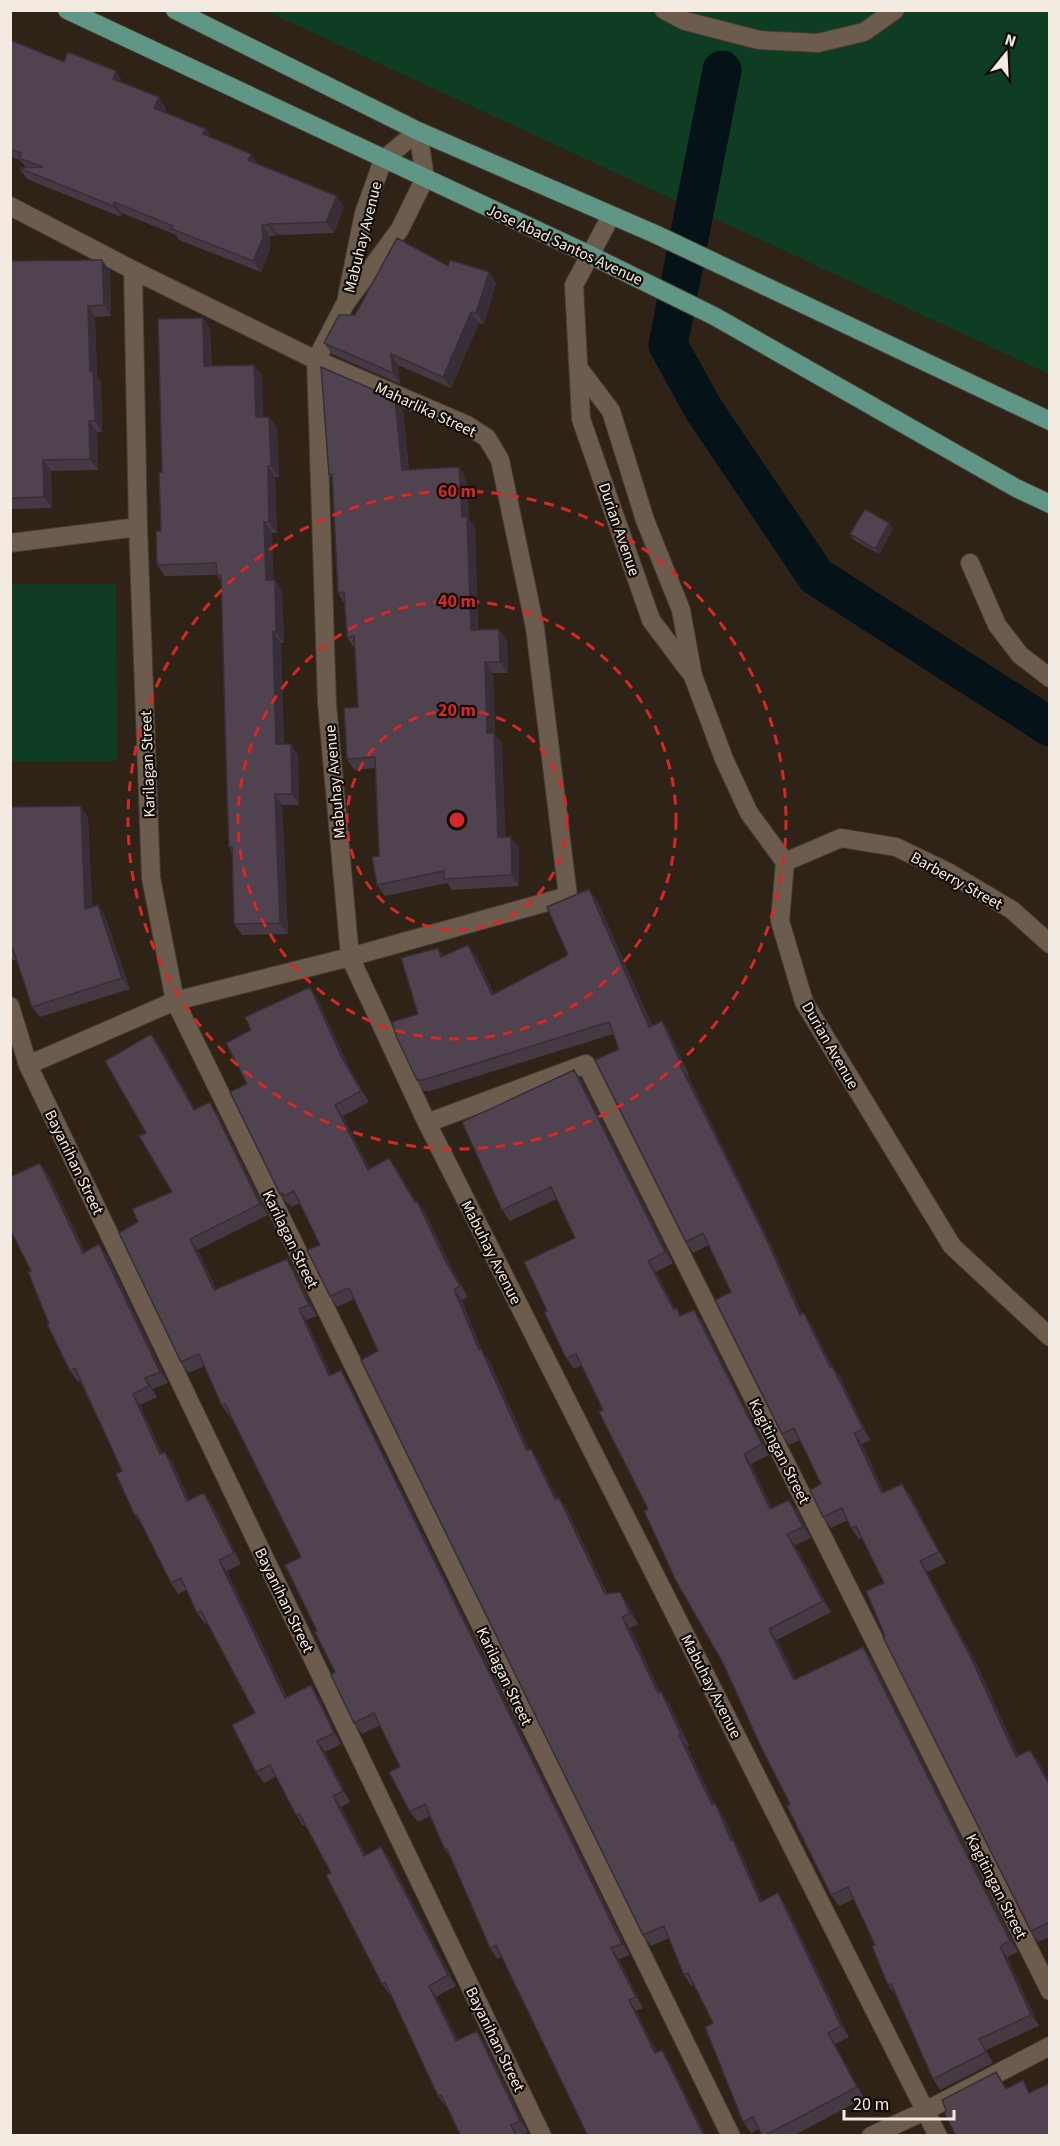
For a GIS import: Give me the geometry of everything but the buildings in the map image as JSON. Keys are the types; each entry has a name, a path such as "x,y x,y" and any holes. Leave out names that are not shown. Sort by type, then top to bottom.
{"main road":[{"name":"Jose Abad Santos Avenue","path":"67,10 590,255 714,316 1016,488 1050,504"},
{"path":"175,10 418,131 655,234 1050,422"}],"street":[{"path":"664,10 685,21 759,40 818,43 864,32 895,10"},
{"name":"Mabuhay Avenue","path":"345,304 364,213 383,160 418,131"},
{"path":"418,131 425,178"},
{"name":"Mabuhay Avenue","path":"425,178 400,229 345,304 316,360 327,704 350,957 427,1123 927,2110 938,2136"},
{"name":"Maharlika Street","path":"10,206 133,270 316,360 467,425 488,438 500,460 534,628 567,896 350,957"},
{"name":"Durian Avenue","path":"611,216 574,285 581,419 651,620 693,676"},
{"name":"Karilagan Street","path":"133,270 138,527 151,878 175,1001 730,2136"},
{"name":"Durian Avenue","path":"580,370 611,411 645,520 681,610 693,676 724,759 749,813 785,862 780,921 804,1002 952,1246 1050,1337"},
{"path":"10,543 138,527"},
{"path":"970,563 997,625 1020,656 1050,678"},
{"name":"Barberry Street","path":"785,862 841,838 896,847 948,872 1012,910 1050,944"},
{"path":"28,1065 175,1001 350,957"},
{"name":"Bayanihan Street","path":"10,1006 28,1065 542,2136"},
{"name":"Kagitingan Street","path":"427,1123 586,1064 1050,1991"},
{"path":"871,2136 927,2110 1050,2046"}],"green space":[{"path":"266,11 1049,11 1049,374 756,237"},
{"path":"11,584 116,584 117,761 11,762"}],"waterway":[{"path":"722,70 668,345 704,410 816,576 1050,727"}]}
